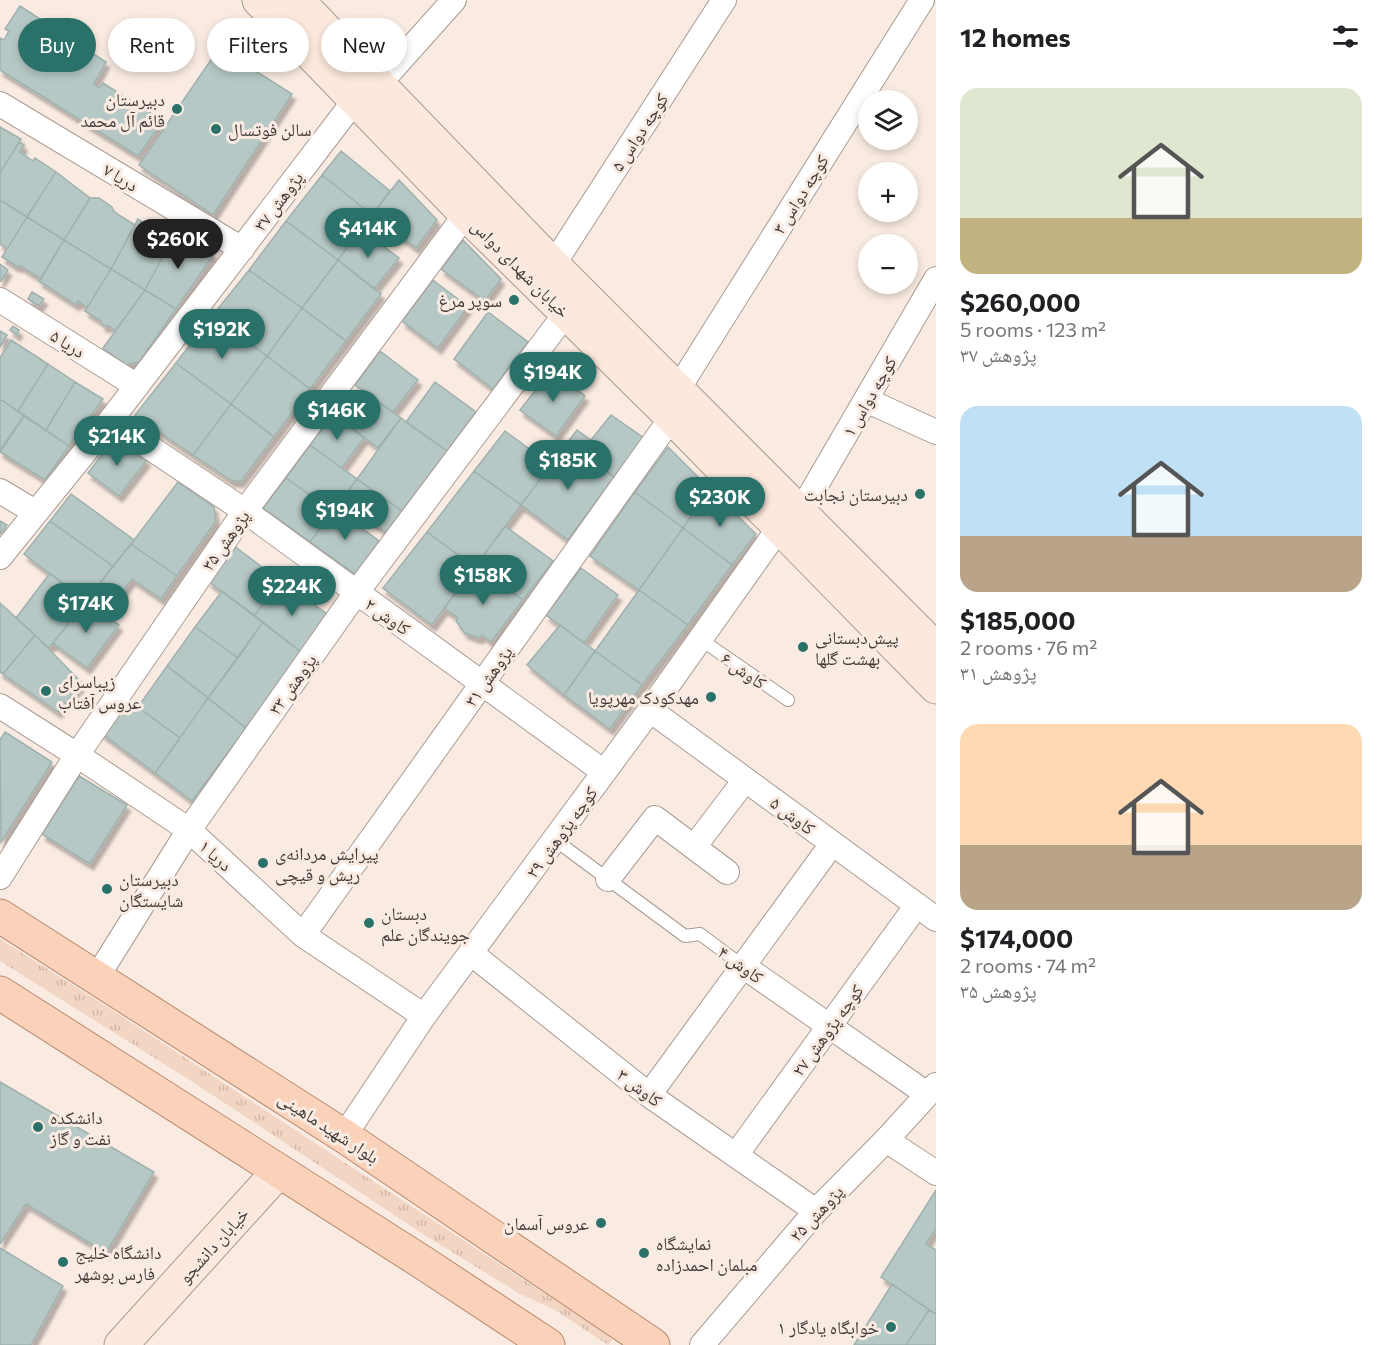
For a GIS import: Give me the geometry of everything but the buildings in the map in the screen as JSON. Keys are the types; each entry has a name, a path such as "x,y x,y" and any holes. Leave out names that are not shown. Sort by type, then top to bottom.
{"main road":[{"name":"بلوار شهید ماهینی","path":"0,916 344,1136 648,1344"},
{"path":"0,993 548,1345"}],"street":[{"name":"خیابان شهدای دواس","path":"260,0 367,92 553,265 675,403 790,520 936,687"},
{"name":"خیابان شهدای دواس","path":"297,0 367,92 466,214 566,313 675,403"},
{"name":"پژوهش ۳۷","path":"0,557 110,421 242,249 367,92 454,0"},
{"name":"کوچه دواس ۵","path":"553,265 724,0"},
{"name":"کوچه دواس ۳","path":"675,403 922,0"},
{"name":"دریا ۷","path":"0,104 242,249"},
{"name":"پژوهش ۳۵","path":"0,877 77,755 244,511 466,214"},
{"name":"کوچه دواس ۱","path":"790,520 866,400 936,279"},
{"name":"دریا ۵","path":"0,300 137,386"},
{"name":"پژوهش ۳۳","path":"98,977 189,830 356,593 566,313"},
{"path":"866,400 936,432"},
{"name":"پژوهش ۳۱","path":"303,935 483,683 675,403"},
{"name":"کاوش ۲","path":"110,421 244,511 604,772"},
{"path":"0,491 35,512"},
{"name":"خیابان شهدای دواس","path":"790,520 936,649"},
{"name":"کوچه پژوهش ۲۹","path":"344,1136 424,1016 472,954 700,639 790,520"},
{"name":"دریا ۱","path":"0,706 189,830 303,935 424,1016"},
{"name":"کاوش ۵","path":"650,710 936,919"},
{"path":"694,847 745,780"},
{"path":"608,879 655,818 727,872"},
{"path":"649,1095 832,844"},
{"name":"کوچه پژوهش ۲۷","path":"736,1155 916,905"},
{"name":"کاوش ۳","path":"472,954 649,1095 816,1211"},
{"name":"کاوش ۴","path":"743,966 829,1026 932,1090"},
{"name":"پژوهش ۲۵","path":"702,1345 816,1211 932,1090"},
{"path":"886,1140 936,1173"},
{"name":"خیابان دانشجو","path":"121,1345 279,1171"}],"lane":[{"name":"کاوش ۶","path":"700,639 788,700"},
{"name":"کاوش ۴","path":"555,840 685,936 700,934 743,966"}],"green space":[{"path":"0,939 100,1002 605,1333 612,1340 608,1345 555,1310 520,1294 423,1234 188,1079 0,961"}],"place":[{"name":"دبیرستان قائم آل محمد","path":"177,109"},
{"name":"سالن فوتسال","path":"216,129"},
{"name":"سوپر مرغ","path":"514,300"},
{"name":"دبیرستان نجابت","path":"920,494"},
{"name":"پیش‌دبستانی بهشت گلها","path":"803,647"},
{"name":"زیباسرای عروس آفتاب","path":"46,691"},
{"name":"مهدکودک مهرپویا","path":"711,697"},
{"name":"پیرایش مردانه‌ی ریش و قیچی","path":"263,863"},
{"name":"دبیرستان شایستگان","path":"107,889"},
{"name":"دبستان جویندگان علم","path":"369,923"},
{"name":"دانشکده نفت و گاز","path":"38,1127"},
{"name":"عروس آسمان","path":"601,1223"},
{"name":"نمایشگاه مبلمان احمدزاده","path":"644,1253"},
{"name":"دانشگاه خلیج فارس بوشهر","path":"63,1262"},
{"name":"خوابگاه یادگار ۱","path":"891,1327"}]}
